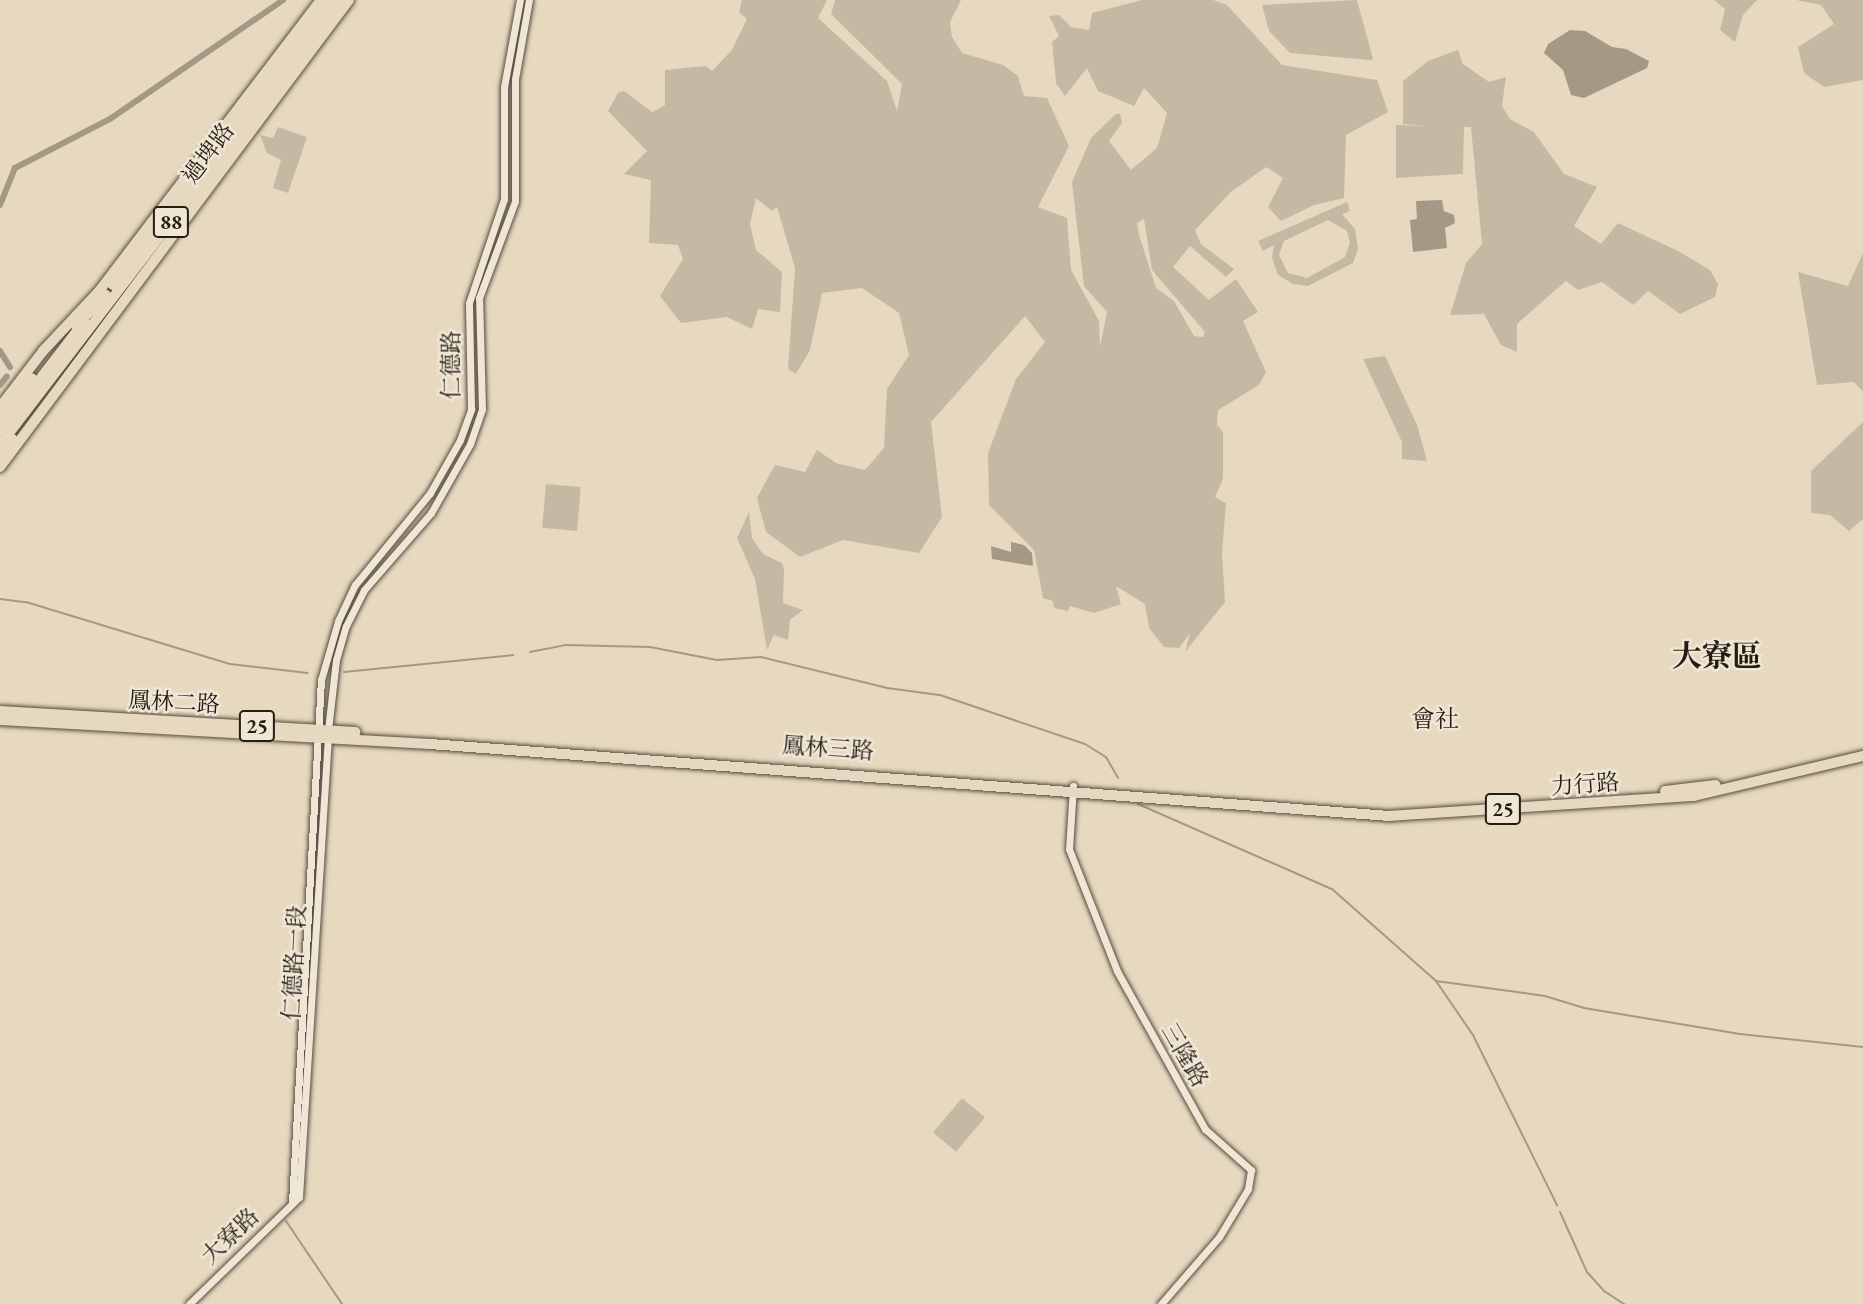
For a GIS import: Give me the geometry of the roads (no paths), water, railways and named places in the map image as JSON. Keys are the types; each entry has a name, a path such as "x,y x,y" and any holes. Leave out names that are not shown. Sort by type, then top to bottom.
{"highway":[{"name":"88","path":"0,431 330,0"},
{"name":"88","path":"0,445 341,0"},
{"path":"0,457 194,192"},
{"path":"0,418 106,295"}],"main road":[{"name":"過埤路","path":"0,407 43,351 100,290 321,0"},
{"name":"過埤路","path":"0,467 349,0"},
{"name":"鳳林二路","path":"0,712 514,747"},
{"name":"鳳林二路","path":"0,720 322,734"},
{"name":"鳳林三路","path":"514,747 1138,795"},
{"name":"力行路","path":"1138,795 1341,808 1433,808 1699,788 1863,750"},
{"name":"力行路","path":"1138,795 1341,814 1433,814 1694,796 1863,756"}],"street":[{"name":"仁德路","path":"322,734 326,659 355,585 430,493 460,440 471,409 469,303 504,199 504,87 520,0"},
{"name":"仁德路","path":"322,734 346,625 373,577 431,513 470,444 482,409 478,303 515,201 515,79 529,0"},
{"name":"仁德路一段","path":"299,1197 322,734"},
{"name":"仁德路一段","path":"292,1203 322,734"},
{"name":"三隆路","path":"1072,789 1069,849 1117,971 1205,1129 1251,1170 1248,1189 1219,1237 1161,1304"},
{"name":"大寮路","path":"189,1304 299,1197"}],"waterway":[{"path":"0,205 15,168 110,119 283,0"},
{"path":"0,351 10,367"},
{"path":"0,385 7,376"},
{"path":"0,599 26,602 230,664 307,673"},
{"path":"530,652 565,645 650,647 717,660 761,657 887,688 940,695 1085,744 1106,757 1118,778"},
{"path":"344,672 513,655"},
{"path":"1138,804 1332,889 1436,981 1473,1035 1557,1205"},
{"path":"1436,981 1545,996 1584,1008 1740,1034 1863,1047"},
{"path":"1560,1212 1587,1272 1604,1291 1624,1304"},
{"path":"286,1221 342,1304"}],"district":[{"name":"大寮區","path":"1717,656"},
{"name":"會社","path":"1435,719"}]}
